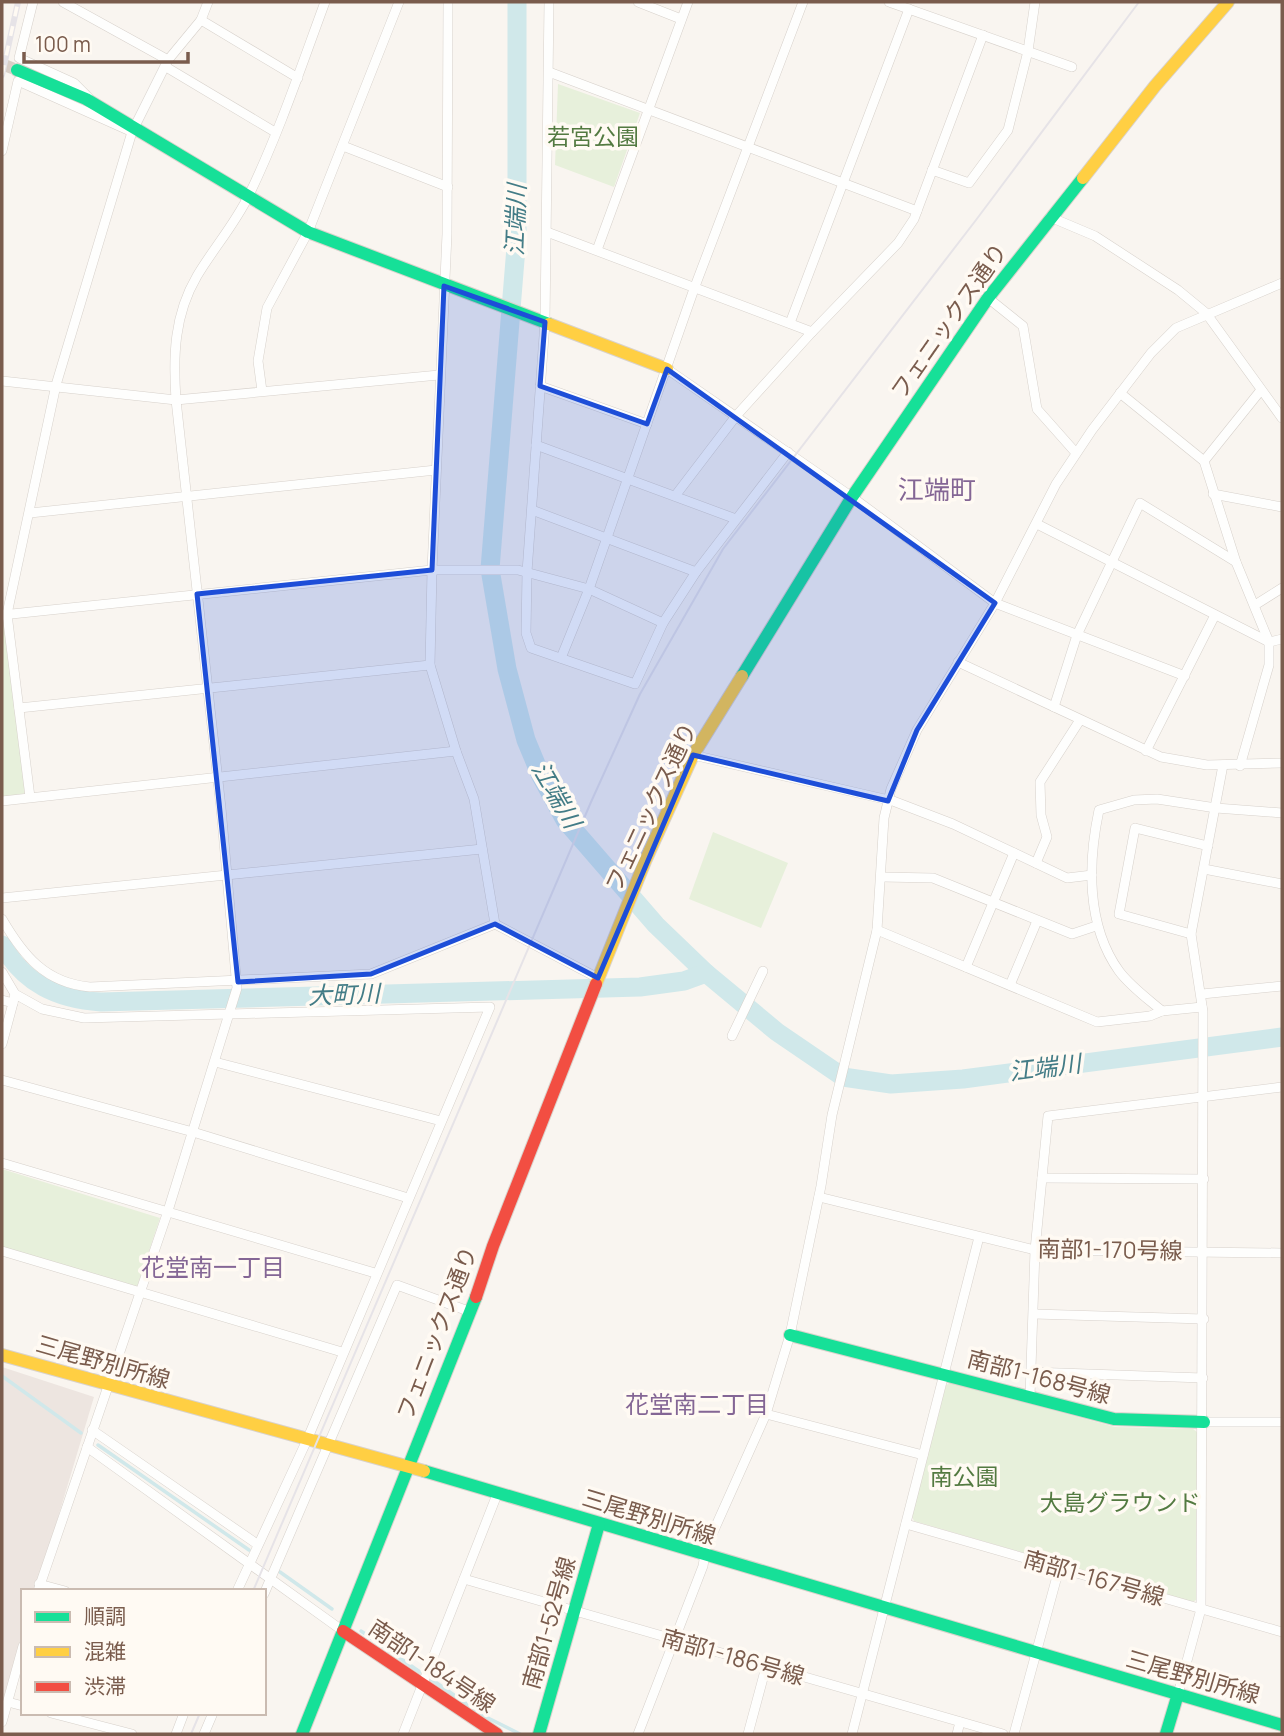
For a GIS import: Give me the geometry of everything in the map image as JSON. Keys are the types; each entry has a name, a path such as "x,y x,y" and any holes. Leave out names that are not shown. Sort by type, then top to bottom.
{"main road":[{"name":"フェニックス通り","path":"303,1734 471,1312 598,978 646,859 693,755 852,497 988,298 1155,86 1228,2"},
{"path":"17,70 94,103 133,130 308,232 667,369"},
{"name":"南部1-168号線","path":"790,1335 1114,1419 1204,1422"},
{"name":"三尾野別所線","path":"2,1355 498,1492 706,1557 1282,1725"},
{"name":"南部1-52号線","path":"539,1734 599,1524"},
{"name":"南部1-184号線","path":"343,1631 497,1734"},
{"path":"1166,1734 1178,1694"}],"street":[{"path":"33,2 19,58 74,83 94,103"},
{"path":"63,2 167,63 275,132"},
{"path":"38,1588 106,1384 141,1292 233,1008 237,985 176,400 176,332 184,302 196,278 248,197 298,78 325,2"},
{"path":"262,391 258,361 267,308 308,232 399,2"},
{"path":"448,2 448,187 430,665 456,751 474,799 495,924"},
{"path":"548,2 545,322 531,510 523,571 526,633 531,648 635,684 663,623 696,572 788,452"},
{"path":"638,2 681,19"},
{"path":"597,250 688,2"},
{"path":"561,658 589,589 694,289 803,2"},
{"path":"889,2 1072,67"},
{"path":"932,170 969,183 1008,130 1028,51 1035,2"},
{"path":"30,797 4,614 30,513 56,386 133,130 167,63 201,20 204,3"},
{"path":"790,323 909,9"},
{"path":"201,20 298,78"},
{"path":"675,496 736,416 898,243 917,211 982,35"},
{"path":"549,72 917,211"},
{"path":"2,151 18,81 133,130"},
{"path":"343,146 448,187"},
{"path":"1050,217 1095,236 1178,289 1206,313 1282,418"},
{"path":"547,232 812,332"},
{"path":"638,1734 676,1640 706,1557 711,1535 766,1413 790,1335 819,1197 833,1110 877,930 888,801 917,730 995,603 1056,484 1151,353 1176,328 1282,283"},
{"path":"988,298 1023,326 1037,409 1076,453"},
{"path":"667,369 852,497 995,603 1185,676"},
{"path":"2,381 176,400 439,375"},
{"path":"540,386 648,424"},
{"path":"1204,461 1261,390"},
{"path":"1120,393 1204,461 1236,562 1255,605 1278,641"},
{"path":"536,445 736,519"},
{"path":"30,513 436,470"},
{"path":"1213,494 1282,507"},
{"path":"1054,707 1077,635 1140,503 1236,562"},
{"path":"531,510 696,572"},
{"path":"1037,524 1215,615 1278,641"},
{"path":"4,614 435,570 523,571 589,589 663,623"},
{"path":"1255,605 1282,588"},
{"path":"1146,751 1215,615"},
{"path":"1240,766 1278,641"},
{"path":"958,662 1161,757 1240,766 1282,763"},
{"path":"19,708 430,665"},
{"path":"1036,863 1047,837 1041,815 1040,782 1080,720"},
{"path":"2,801 456,751"},
{"path":"693,755 888,801 953,824 1067,878 1092,874"},
{"path":"1178,1694 1202,1609 1205,1097 1202,994 1191,934 1223,765"},
{"path":"1162,1011 1119,971 1096,926 1092,874 1099,810 1134,800 1157,799 1216,808 1282,813"},
{"path":"1191,934 1119,914 1135,828 1208,846"},
{"path":"2,898 482,849"},
{"path":"966,967 1014,853"},
{"path":"1204,869 1282,884"},
{"path":"882,877 933,878 1072,934 1096,926"},
{"path":"2,919 30,961 71,985 237,985 371,974 495,924 598,978"},
{"path":"1010,985 1037,921"},
{"path":"877,930 1097,1022 1202,1007"},
{"path":"732,1036 763,971"},
{"path":"2,972 14,999 2,1044"},
{"path":"1202,994 1282,986"},
{"path":"2,1000 14,999 65,1016 233,1008 490,1007 307,1440 238,1589"},
{"path":"215,1062 441,1121"},
{"path":"2,1080 193,1132 408,1198"},
{"path":"1030,1396 1035,1250 1048,1116 1282,1087"},
{"path":"2,1163 167,1214 376,1273"},
{"path":"1042,1178 1203,1179"},
{"name":"南部1-170号線","path":"819,1197 1035,1250 1282,1252"},
{"path":"852,1734 979,1237"},
{"path":"2,1251 342,1352"},
{"path":"266,1589 397,1285 471,1312"},
{"path":"1034,1314 1204,1319"},
{"path":"1031,1372 1203,1378"},
{"path":"766,1413 923,1455"},
{"name":"南部1-168号線","path":"1204,1422 1282,1422"},
{"path":"92,1430 257,1544"},
{"path":"87,1447 343,1631"},
{"path":"403,1734 498,1492"},
{"name":"南部1-167号線","path":"906,1524 1282,1632"},
{"path":"1014,1734 1059,1569"},
{"name":"南部1-186号線","path":"464,1579 1003,1734"},
{"path":"2,1722 21,1653"},
{"path":"748,1734 766,1667"},
{"path":"8,1702 21,1705"},
{"path":"59,1715 132,1734"},
{"path":"176,1734 183,1715"},
{"path":"204,1734 212,1715"},
{"path":"957,1734 960,1722"}],"highlighted area":[{"path":"444,286 545,322 540,386 647,424 667,369 995,603 917,730 888,801 693,755 598,978 495,924 371,974 238,982 197,594 432,570"}],"shaded area":[{"path":"2,1367 94,1397 37,1589 21,1589 21,1644 2,1708"}],"green space":[{"name":"若宮公園","path":"558,84 640,113 614,187 555,165"},
{"path":"2,622 26,793 2,798"},
{"path":"713,832 788,863 761,928 689,899"},
{"path":"2,1169 160,1218 137,1287 2,1247"},
{"name":"大島グラウンド","path":"950,1383 1115,1427 1193,1429 1197,1432 1196,1600 1193,1602 914,1521 912,1517 946,1385"}],"waterway":[{"name":"江端川","path":"517,2 517,235 490,569 507,669 526,740 541,776 565,820 656,925 706,973 777,1032 843,1077 891,1084 963,1079 1282,1037"},
{"name":"大町川","path":"2,945 21,970 44,987 70,997 101,1002 640,987 684,981 706,973"},
{"path":"2,1376 81,1433"},
{"path":"98,1445 249,1550"},
{"path":"280,1572 332,1609"},
{"path":"361,1631 420,1672"},
{"path":"431,1679 484,1716 520,1734"}],"tunnel":[{"path":"2,64 17,70"}],"tram line":[{"path":"254,1589 591,802 640,694 723,549 976,220 1139,2"},
{"path":"191,1734 199,1715"}],"railway":[{"path":"2,75 18,2"}],"traffic: fast":[{"path":"17,70 86,99 308,232 549,324"},
{"path":"742,676 852,497 988,298 1083,178"},
{"path":"302,1734 476,1297"},
{"path":"790,1335 1114,1419 1204,1422"},
{"path":"424,1471 1282,1725"},
{"path":"539,1734 599,1524"},
{"path":"1166,1734 1178,1694"}],"traffic: slow":[{"path":"1083,178 1155,86 1228,2"},
{"path":"549,324 667,369"},
{"path":"596,984 646,859 693,755 742,676"},
{"path":"2,1355 424,1471"}],"traffic: jam":[{"path":"476,1297 493,1246 596,984"},
{"path":"343,1631 497,1734"}],"district":[{"name":"江端町","path":"937,490"},
{"name":"花堂南一丁目","path":"213,1268"},
{"name":"花堂南二丁目","path":"697,1405"}],"park label":[{"name":"南公園","path":"964,1477"}]}
